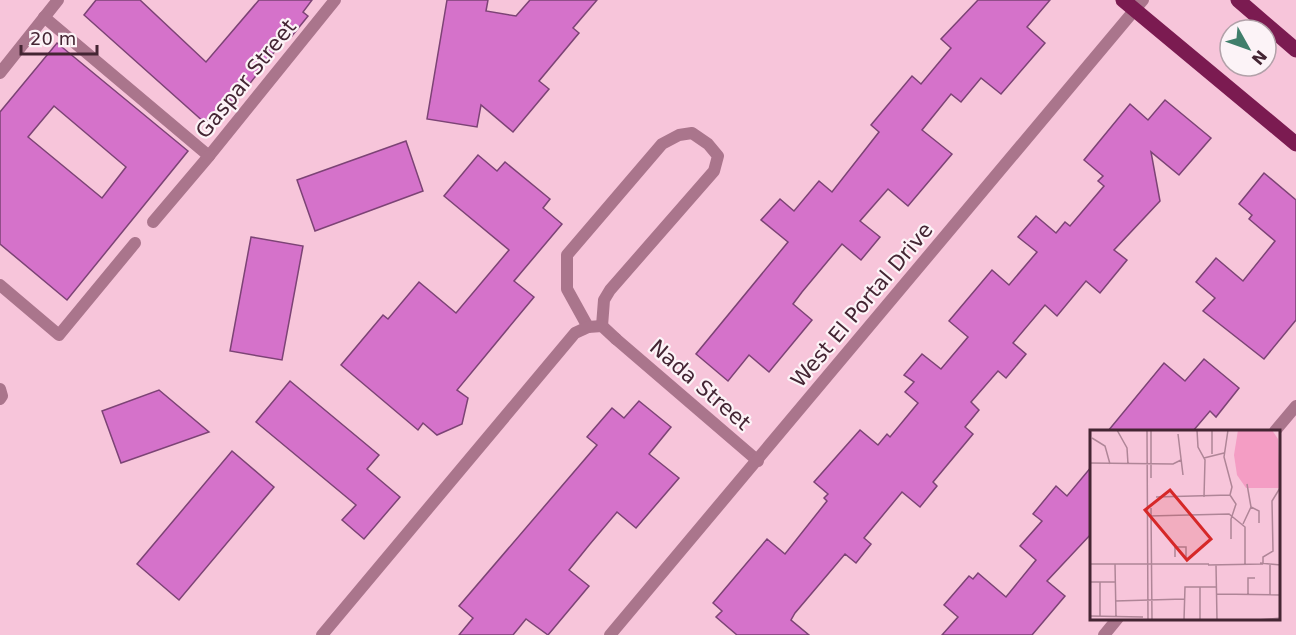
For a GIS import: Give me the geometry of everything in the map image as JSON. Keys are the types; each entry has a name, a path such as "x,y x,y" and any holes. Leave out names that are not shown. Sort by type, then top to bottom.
{"main road":[{"path":"1238,0 1296,50"},
{"path":"1133,3 1296,144"}],"street":[{"path":"0,72 58,0"},
{"name":"Gaspar Street","path":"44,17 209,156 335,0"},
{"name":"West El Portal Drive","path":"610,635 758,461 1133,3"},
{"path":"322,635 575,333 588,327 602,326 604,300 610,290 714,171 718,156 708,144 692,133 679,135 662,144 567,255 567,289 588,327"},
{"path":"153,222 209,156"},
{"path":"0,285 59,335 135,243"},
{"name":"Nada Street","path":"602,326 758,461"},
{"path":"0,389 2,396 0,399"},
{"path":"1276,430 1296,406"},
{"path":"1104,635 1116,620"}],"building":[{"path":"96,0 140,0 206,62 259,0 312,0 303,12 308,16 292,36 289,33 234,104 229,99 205,123 84,15"},
{"path":"447,0 488,0 486,11 516,16 530,0 597,0 573,28 579,33 539,81 549,89 513,132 481,105 477,127 427,119"},
{"path":"978,0 1050,0 1027,27 1045,43 1001,94 981,78 961,102 951,94 922,130 952,154 908,206 888,189 860,221 880,237 861,260 842,244 802,292 793,304 812,320 769,372 749,355 728,381 696,354 788,242 761,220 780,199 794,211 819,181 832,192 879,132 871,125 912,76 921,84 951,48 941,39"},
{"path":"57,43 188,151 67,300 0,244 0,112","holes":["54,106 126,167 102,198 28,137"]},
{"path":"1165,100 1211,138 1179,175 1151,152 1160,201 1114,250 1127,260 1100,293 1086,281 1057,316 1045,305 1013,343 1026,354 1006,378 998,371 971,402 979,410 965,427 973,434 933,482 937,486 920,507 902,492 864,538 871,544 856,563 845,554 795,613 791,620 809,635 737,635 716,617 722,611 713,603 767,539 785,554 827,501 824,498 828,494 814,482 860,430 878,445 887,434 890,437 918,403 905,392 914,382 904,375 922,354 941,369 968,337 949,321 992,270 1009,285 1037,252 1018,237 1036,216 1056,233 1065,222 1070,226 1104,186 1098,181 1103,176 1084,160 1130,104 1148,120"},
{"path":"406,141 423,191 315,231 297,180"},
{"path":"478,155 497,171 505,162 550,199 543,208 562,224 514,281 534,297 457,390 468,398 462,424 437,435 423,423 418,430 341,365 383,315 388,319 419,282 456,313 509,250 444,196"},
{"path":"1264,173 1296,200 1296,320 1264,359 1203,311 1215,298 1196,282 1216,258 1243,281 1275,241 1249,219 1252,215 1239,204"},
{"path":"251,237 303,246 282,360 230,351"},
{"path":"1204,359 1239,388 1216,417 1210,411 1194,430 1109,430 1164,363 1185,381"},
{"path":"290,381 379,455 367,469 400,497 364,539 342,520 356,505 256,422"},
{"path":"159,390 209,432 121,463 102,411"},
{"path":"639,401 671,427 649,454 679,478 636,528 617,512 590,544 569,570 589,586 548,635 526,619 513,635 459,635 473,618 459,606 597,445 587,437 612,408 624,418"},
{"path":"232,451 274,487 179,600 137,564"},
{"path":"1090,468 1090,535 1047,581 1065,596 1032,635 942,635 958,617 944,605 969,576 973,579 978,573 1006,597 1036,560 1020,546 1042,521 1033,514 1056,486 1067,496"}]}
